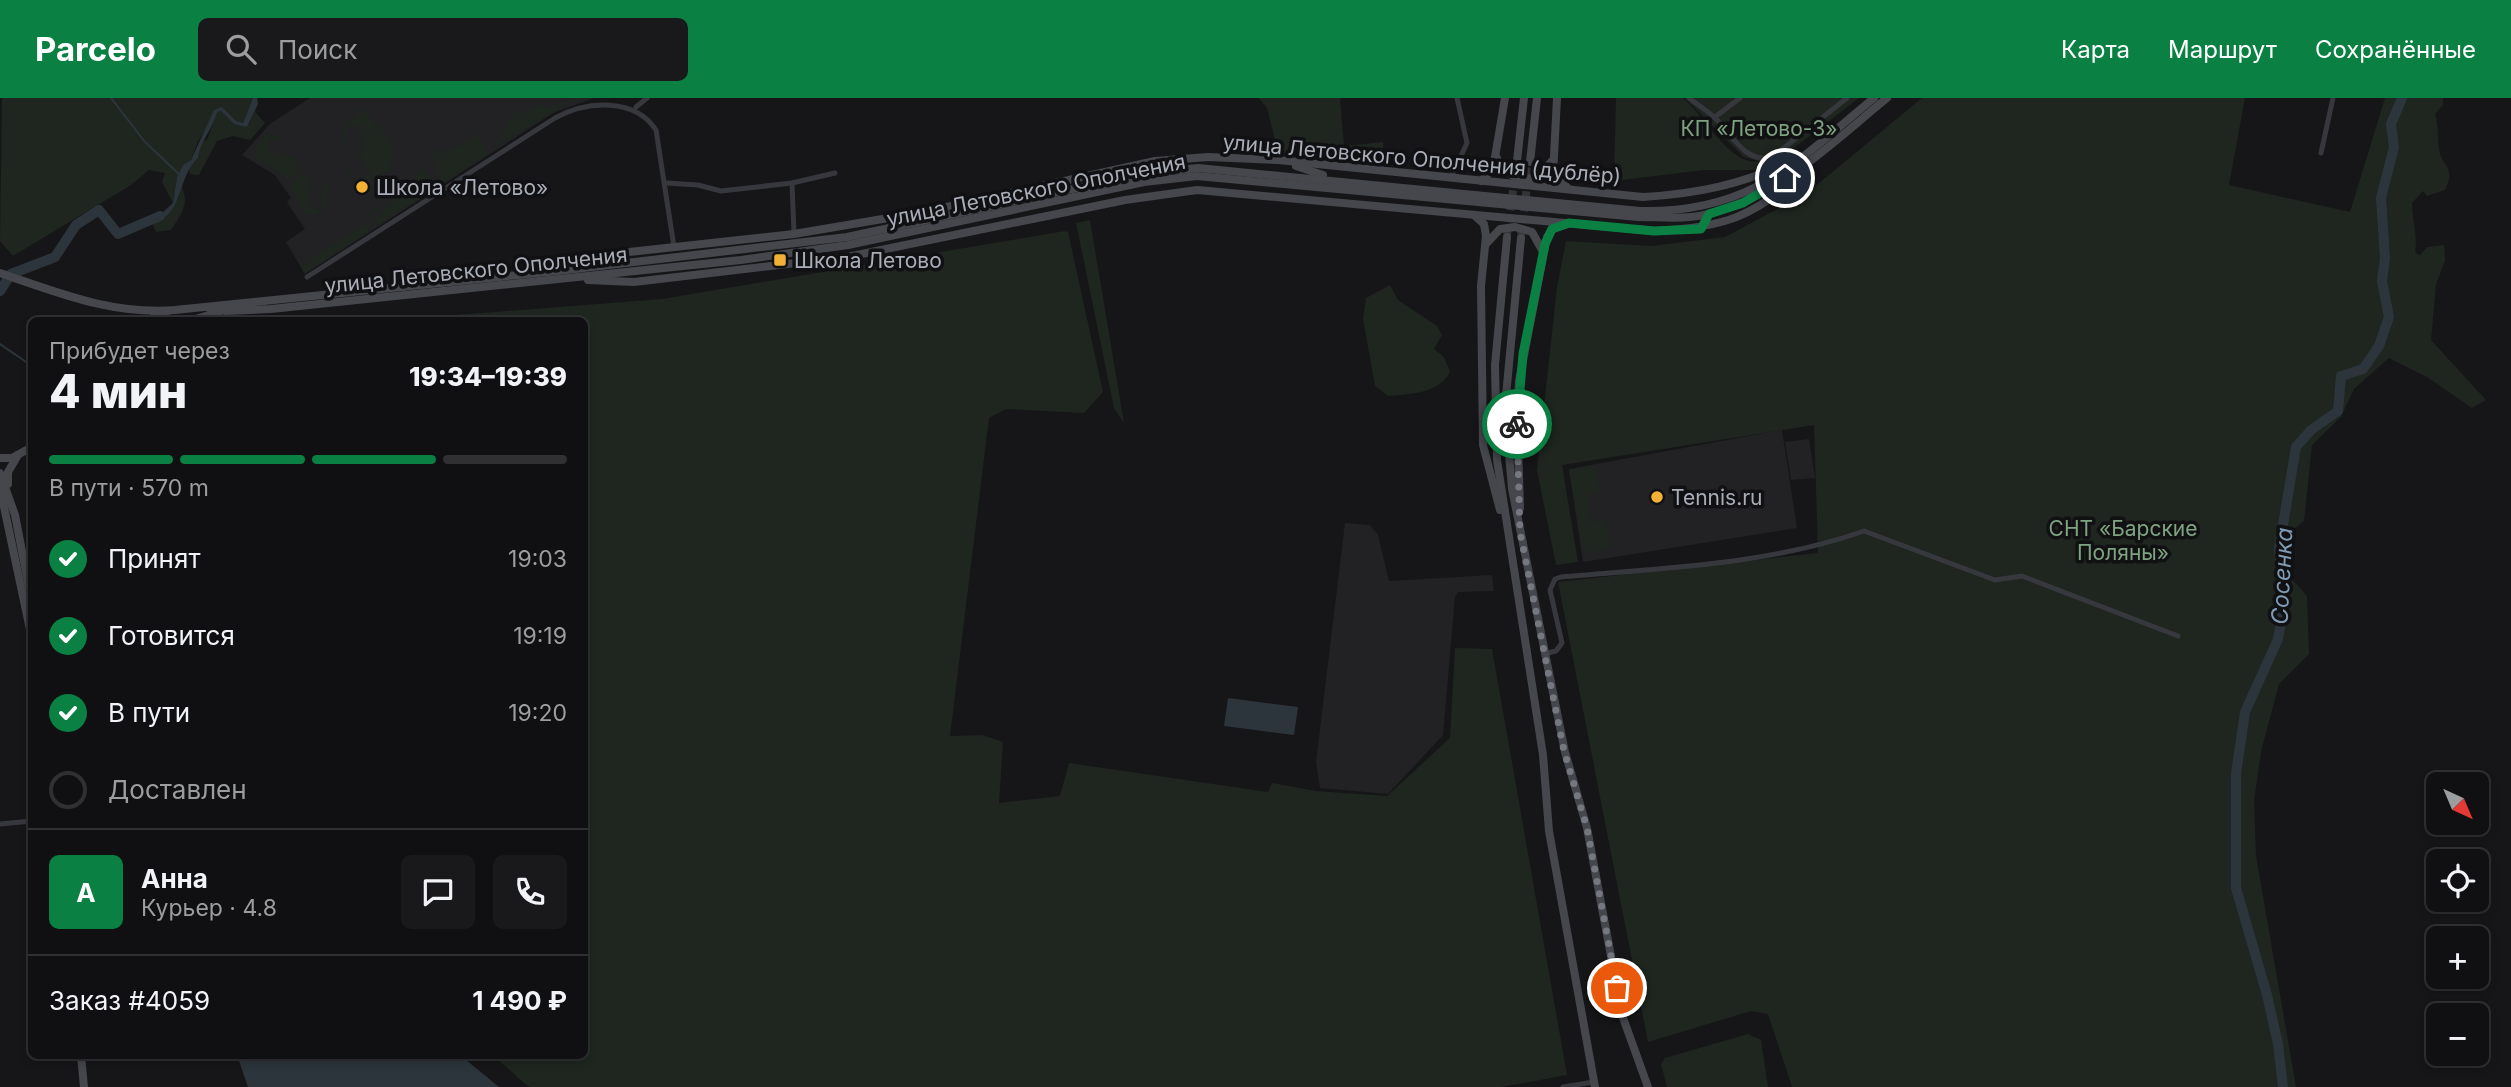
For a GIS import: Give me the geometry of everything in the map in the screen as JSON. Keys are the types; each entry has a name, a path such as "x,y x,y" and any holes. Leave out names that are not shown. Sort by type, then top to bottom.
{"main road":[{"path":"1478,181 1491,172 1505,98"},
{"path":"1517,161 1524,98"},
{"path":"1530,162 1537,98"},
{"path":"1557,98 1554,157 1556,180 1575,192"},
{"name":"улица Летовского Ополчения","path":"1825,144 1874,98"},
{"name":"улица Летовского Ополчения","path":"0,273 94,306 151,312 848,245 1170,178 1220,177 1386,189 1638,217 1708,211 1768,182 1887,98"},
{"name":"улица Летовского Ополчения (дублёр)","path":"558,271 629,252 794,234 924,212 1155,161 1221,157 1278,160 1643,197 1691,195 1766,172 1825,144"},
{"path":"572,278 634,282 847,257 1125,200 1197,190 1654,231 1701,229 1738,217 1773,198 1825,144"},
{"path":"1495,153 1503,169 1523,179 1544,173 1554,157"},
{"path":"1278,160 1339,180"},
{"name":"улица Летовского Ополчения","path":"199,307 226,311 572,278 624,268 847,237 1170,170 1222,168 1339,180 1386,189"},
{"path":"1395,206 1386,189 1399,173"},
{"path":"1691,195 1703,199 1708,211 1701,229"},
{"path":"1471,214 1484,224 1481,286 1483,445 1506,533"},
{"path":"1520,532 1517,413 1519,381 1548,232 1556,225 1569,223"},
{"path":"1485,245 1500,229 1525,229 1537,238 1543,256"},
{"path":"1507,237 1493,404 1497,460 1506,533 1544,765 1549,831 1595,1084"},
{"path":"1521,238 1506,405 1508,459 1544,654 1564,751 1587,828 1622,1015 1648,1087"},
{"path":"629,252 624,268 634,282"},
{"path":"203,317 226,311"},
{"path":"151,312 165,317"},
{"path":"0,458 18,455 28,449"},
{"path":"18,455 8,472 4,488 28,617"},
{"path":"0,473 28,587"},
{"path":"84,1059 87,1087"}],"street":[{"path":"636,107 647,98"},
{"path":"1450,179 1467,144 1457,98"},
{"path":"1689,98 1714,117 1748,155 1760,160 1771,158 1847,98"},
{"path":"1714,117 1740,98"},
{"path":"2321,153 2333,98"},
{"path":"307,277 555,118 585,104 627,102 649,118 656,130 674,247"},
{"path":"666,183 698,185 721,191 792,183 835,173"},
{"path":"792,183 794,234"},
{"path":"1544,654 1556,651 1562,643 1550,590 1555,579 1746,559 1864,531 1995,580 2021,576 2178,636"},
{"path":"0,824 28,821"},
{"path":"1563,1087 1595,1084"}],"shaded area":[{"path":"253,98 257,98 258,104 247,127 234,124 221,111 217,112 175,204 163,219 152,223 147,218 161,214 173,203 177,177 183,165 191,160 214,110 222,107 236,121 243,123"},
{"name":"Школа «Летово»","path":"310,98 594,98 553,113 305,274 286,242 305,229 287,202 291,198 275,175 242,155 270,124"},
{"path":"1782,430 1797,528 1583,562 1569,469"},
{"path":"1809,439 1815,478 1791,480 1785,442"},
{"path":"1345,523 1370,525 1378,535 1389,581 1492,575 1494,591 1458,592 1455,597 1443,735 1388,794 1320,788 1316,762"},
{"path":"1228,698 1298,707 1294,735 1224,726"},
{"path":"238,1059 465,1059 499,1087 248,1087"}],"green space":[{"path":"2,98 253,98 243,123 236,121 222,107 221,111 234,124 249,125 254,111 265,123 250,140 233,136 217,141 199,175 190,174 188,167 198,158 199,145 208,138 216,114 198,141 191,160 183,165 177,177 173,203 162,182 165,173 149,170 131,185 13,256 0,241"},
{"path":"575,98 586,98 567,104 494,147 517,109 520,113 543,104 544,109"},
{"path":"1259,98 1340,98 1344,146 1383,142 1383,164 1278,152 1267,108"},
{"name":"КП «Летово-3»","path":"1616,98 1683,98 1728,148 1748,161 1758,161 1744,157 1685,98 1859,98 1765,170 1704,170 1614,181"},
{"name":"СНТ «Барские Поляны»","path":"1922,98 2245,98 2229,185 2350,212 2385,98 2443,98 2443,105 2435,114 2440,155 2449,171 2448,182 2445,190 2427,196 2423,191 2412,203 2415,252 2420,255 2427,247 2444,245 2445,261 2436,284 2431,340 2486,400 2472,408 2427,377 2389,358 2354,389 2341,417 2312,445 2304,521 2288,534 2285,554 2292,579 2307,596 2309,654 2279,684 2261,752 2254,801 2256,856 2296,1087 1792,1087 1768,1014 1751,1011 1648,1042 1558,582 1818,553 1814,425 1562,465 1578,562 1556,565 1537,470 1557,287 1566,241 1651,246 1725,237 1807,193"},
{"path":"363,108 376,125 363,137 358,150 361,130 356,125 348,125 341,156 344,126"},
{"path":"378,123 392,144 391,169 359,184 345,169 343,162 359,180 370,173 358,151 363,148 364,138"},
{"path":"477,132 488,154 442,184 431,154 461,145"},
{"path":"267,134 281,137 281,140 270,138 268,151 292,156 302,171 287,179 255,157 254,148"},
{"path":"421,166 436,188 377,225 375,219 392,201 390,190 411,185"},
{"path":"304,173 311,183 307,205 320,211 324,184 329,184 324,210 313,216 304,213 290,184"},
{"path":"181,185 185,203 181,213 171,230 156,232 152,223 158,221 179,198"},
{"path":"384,202 370,216 368,232 304,273 300,266 309,264 308,261 368,223 366,214"},
{"path":"1090,220 1124,423 1114,408 1076,223"},
{"path":"1068,232 1103,392 1084,413 1006,409 989,418 950,736 982,735 1003,742 999,803 1060,796 1069,763 1268,792 1272,783 1316,791 1387,796 1450,738 1455,648 1492,649 1567,1075 1502,1087 531,1087 525,1084 497,1059 588,1059 588,317 430,317 662,299"},
{"path":"1390,285 1398,300 1437,326 1442,335 1434,349 1444,357 1450,372 1431,389 1388,396 1375,386 1363,319 1366,298"},
{"path":"1595,466 1600,493 1587,496 1591,522 1606,520 1611,548 1584,553 1569,470"},
{"path":"1748,1034 1761,1040 1768,1087 1667,1087 1661,1064 1665,1058"}],"waterway":[{"path":"111,98 145,142 180,175"},
{"name":"Сосенка","path":"2283,1087 2278,1044 2267,995 2236,888 2236,774 2245,712 2278,639 2284,606 2279,549 2296,447 2311,430 2338,411 2341,376 2363,369 2379,346 2389,317 2382,281 2385,258 2381,198 2394,147 2391,124 2402,98"},
{"name":"Сосенка","path":"0,291 11,274 55,257 76,225 99,210 118,234 160,216"},
{"path":"0,344 28,363"}],"tunnel":[{"path":"1507,234 1517,161"},
{"path":"1521,235 1530,162"}],"way so far":[{"path":"1517,424 1520,532 1564,751 1587,828 1617,988"}],"place":[{"name":"Школа «Летово»","path":"362,187"},
{"name":"Школа Летово","path":"780,260"},
{"name":"Tennis.ru","path":"1657,497"}],"route":[{"path":"1517,424 1523,354 1548,232 1562,223 1654,231 1701,229 1707,223 1709,214 1743,203 1785,178"}]}
